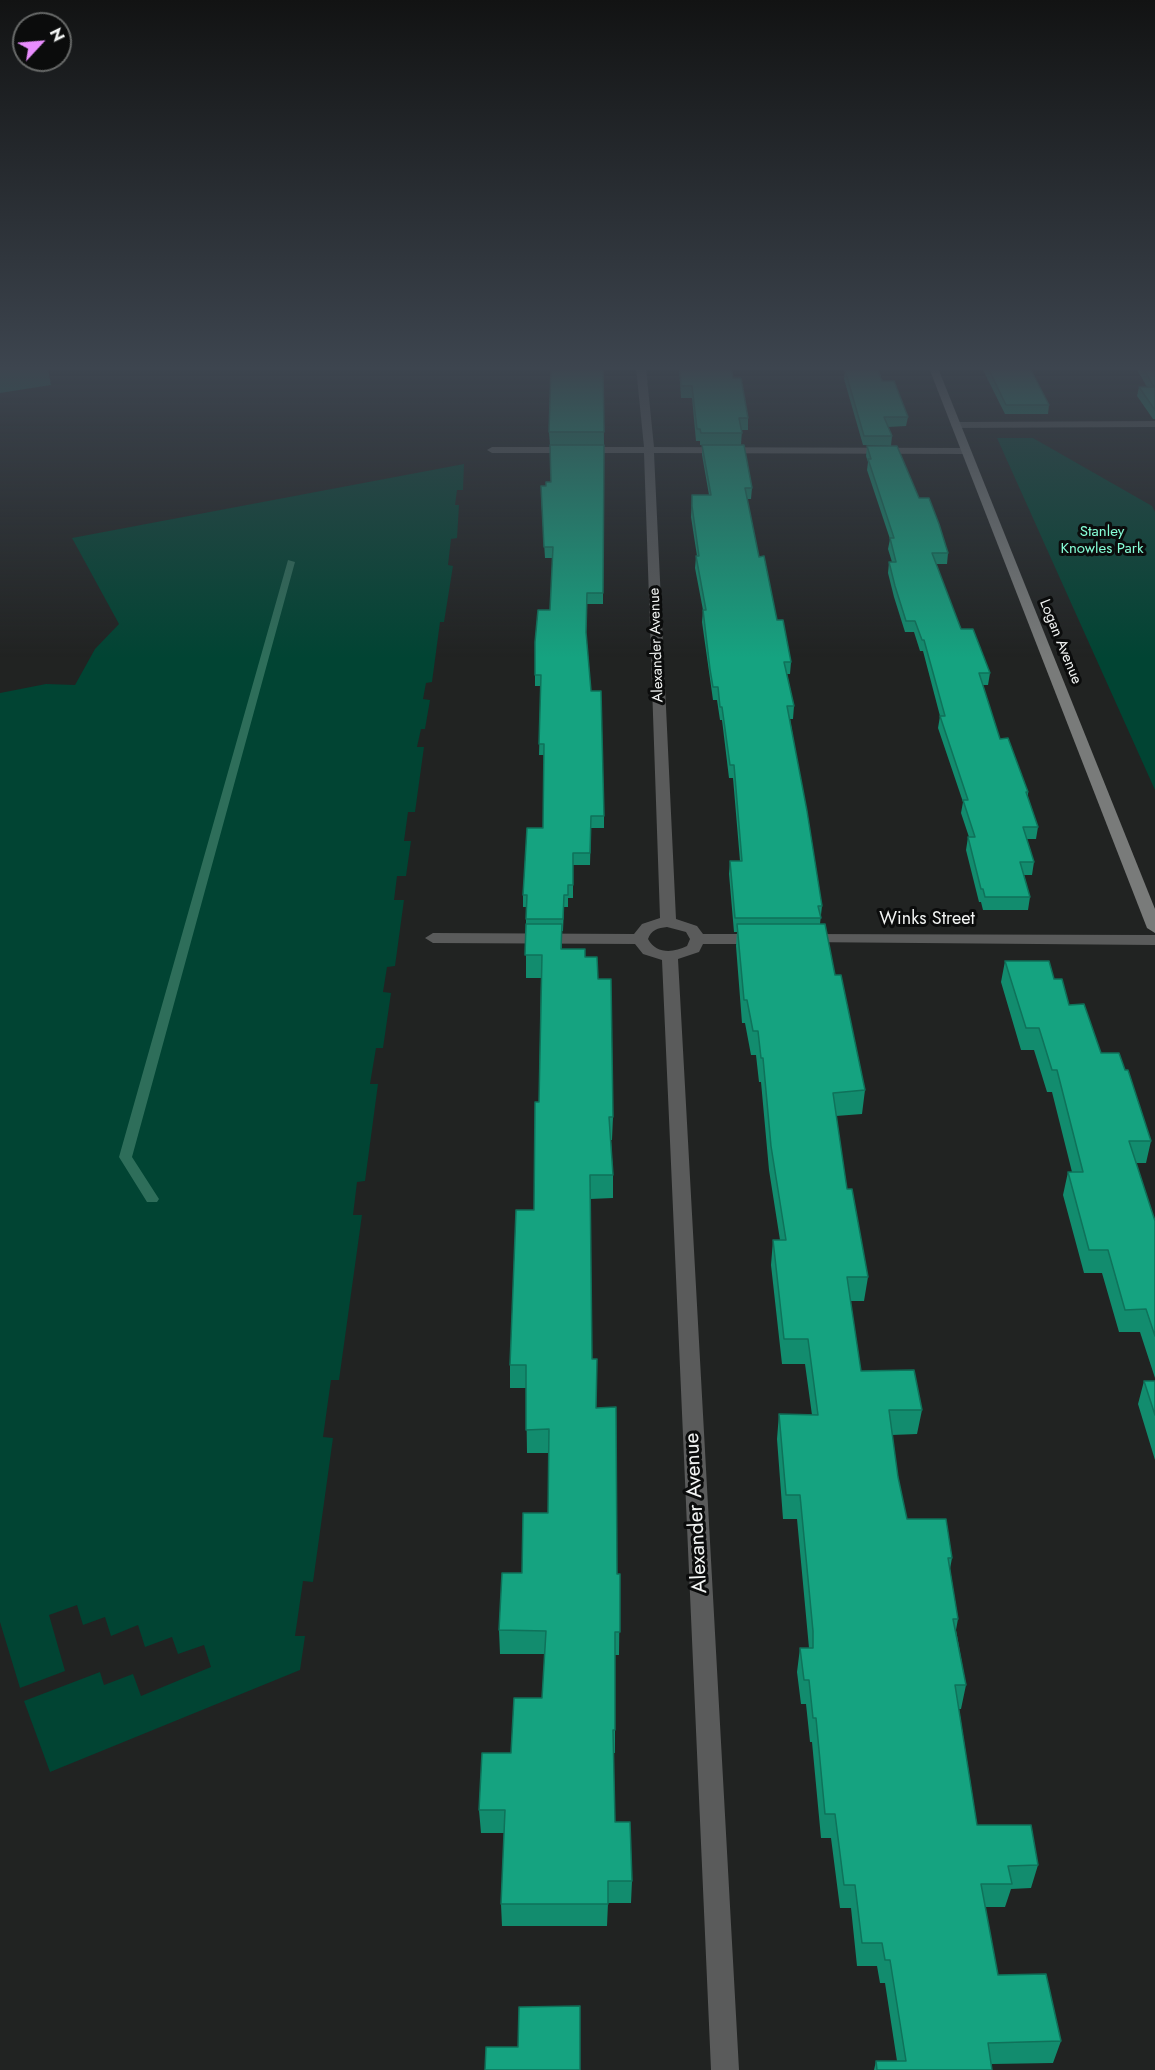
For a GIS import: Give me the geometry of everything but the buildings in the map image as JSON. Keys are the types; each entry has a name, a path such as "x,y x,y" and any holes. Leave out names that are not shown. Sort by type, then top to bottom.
{"main road":[{"name":"Logan Avenue","path":"971,465 1155,928"}],"street":[{"name":"Alexander Avenue","path":"650,465 668,922"},
{"path":"640,939 645,929 668,922 677,922 692,929 698,939"},
{"path":"433,939 640,939"},
{"path":"640,939 646,949 652,953 670,956 687,953 693,949 698,939"},
{"path":"698,939 770,939"},
{"name":"Winks Street","path":"793,939 1155,940"},
{"name":"Alexander Avenue","path":"670,956 725,2070"}],"green space":[{"path":"464,465 463,490 457,490 455,505 459,505 457,538 451,539 448,565 453,566 444,622 440,622 432,682 426,683 423,699 430,700 425,729 421,729 417,747 424,747 415,812 408,812 404,841 411,841 406,876 397,876 394,900 404,900 395,966 387,967 383,992 391,993 383,1048 376,1048 370,1084 378,1084 365,1181 357,1182 353,1215 362,1215 339,1380 331,1380 323,1437 333,1438 313,1582 303,1581 295,1636 305,1636 300,1670 50,1772 24,1701 100,1672 104,1685 133,1674 141,1696 211,1667 204,1645 178,1654 172,1637 145,1647 138,1625 111,1636 105,1617 83,1625 77,1605 49,1615 65,1671 20,1688 0,1622 0,693 46,684 75,685 95,649 119,624 72,538"},
{"name":"Stanley Knowles Park","path":"1009,465 1080,465 1152,506 1155,512 1155,790"}],"waterway":[{"path":"152,1199 125,1157 291,562"}]}
